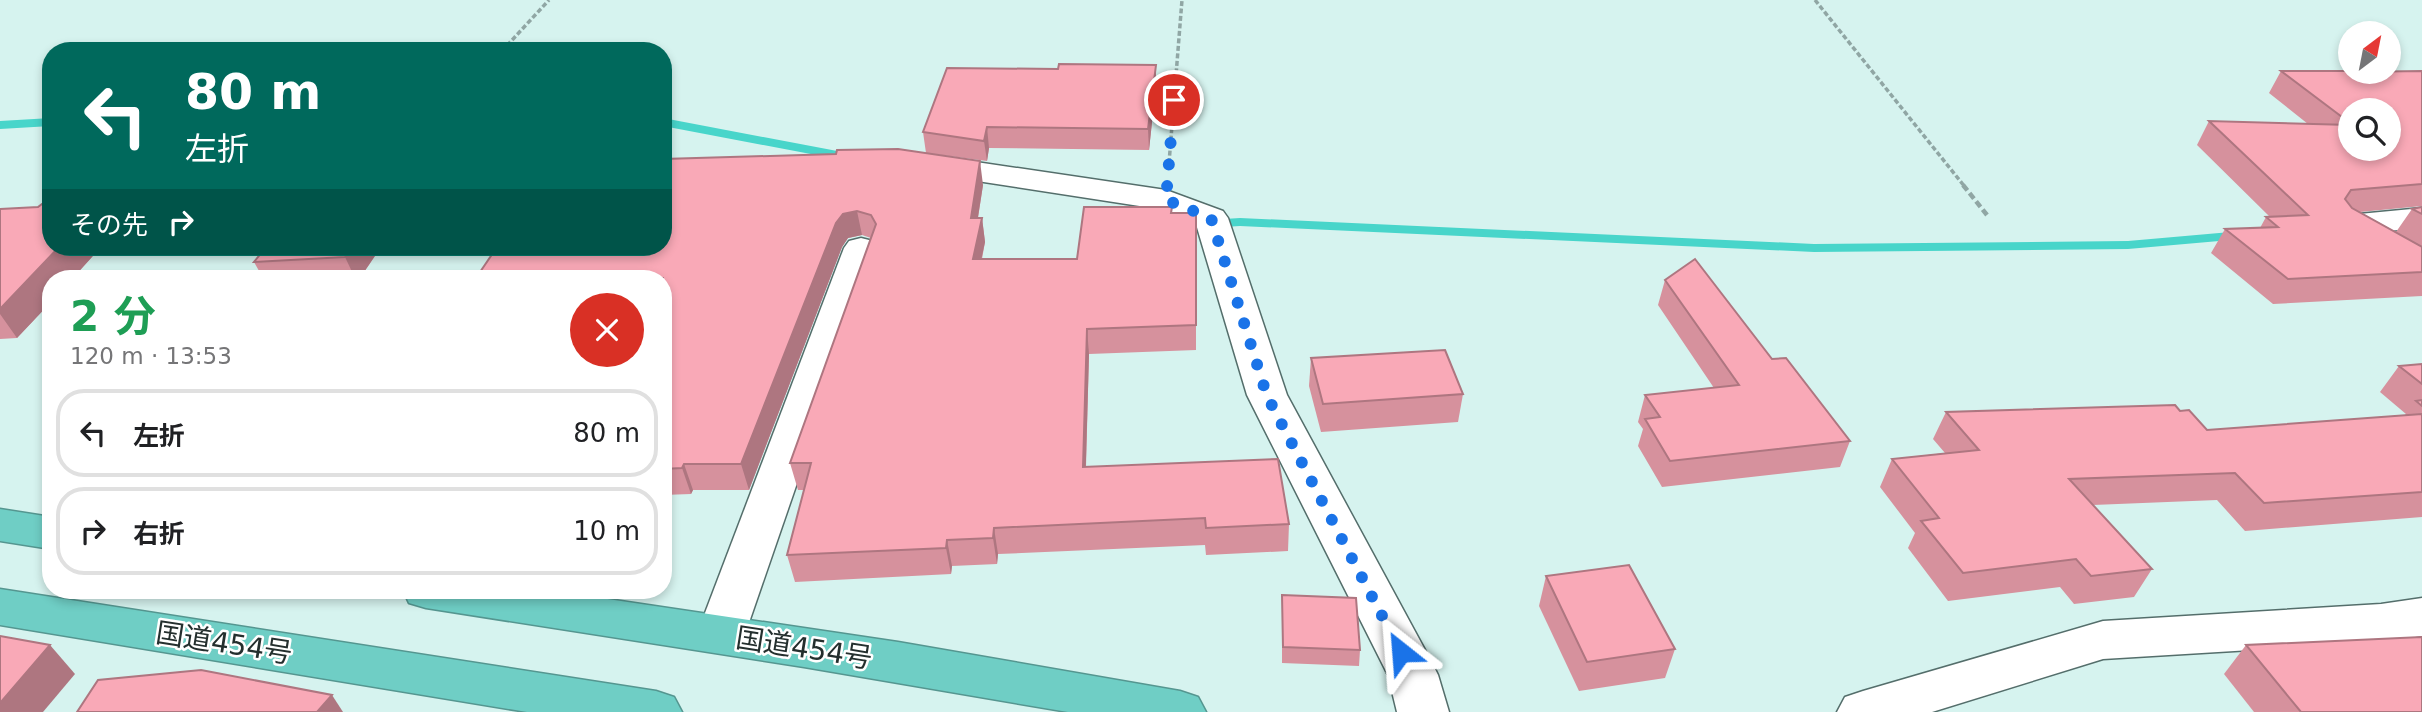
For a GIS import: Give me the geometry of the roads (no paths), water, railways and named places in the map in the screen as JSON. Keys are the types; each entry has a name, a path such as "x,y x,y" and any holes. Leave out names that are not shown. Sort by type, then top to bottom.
{"highway":[{"path":"0,525 42,532"},
{"name":"国道454号","path":"486,599 1066,690 1181,712"},
{"name":"国道454号","path":"0,607 656,712"}],"street":[{"path":"896,160 1166,200 1211,218 1267,396 1413,675 1423,712"},
{"path":"2422,218 2350,223 2422,266"},
{"path":"721,634 861,248"},
{"path":"1864,712 2103,640 2381,623 2422,617"}],"waterway":[{"path":"0,125 42,123"},
{"path":"672,124 853,158"},
{"path":"1208,224 1240,222 1814,248 2128,245 2242,235"}]}
